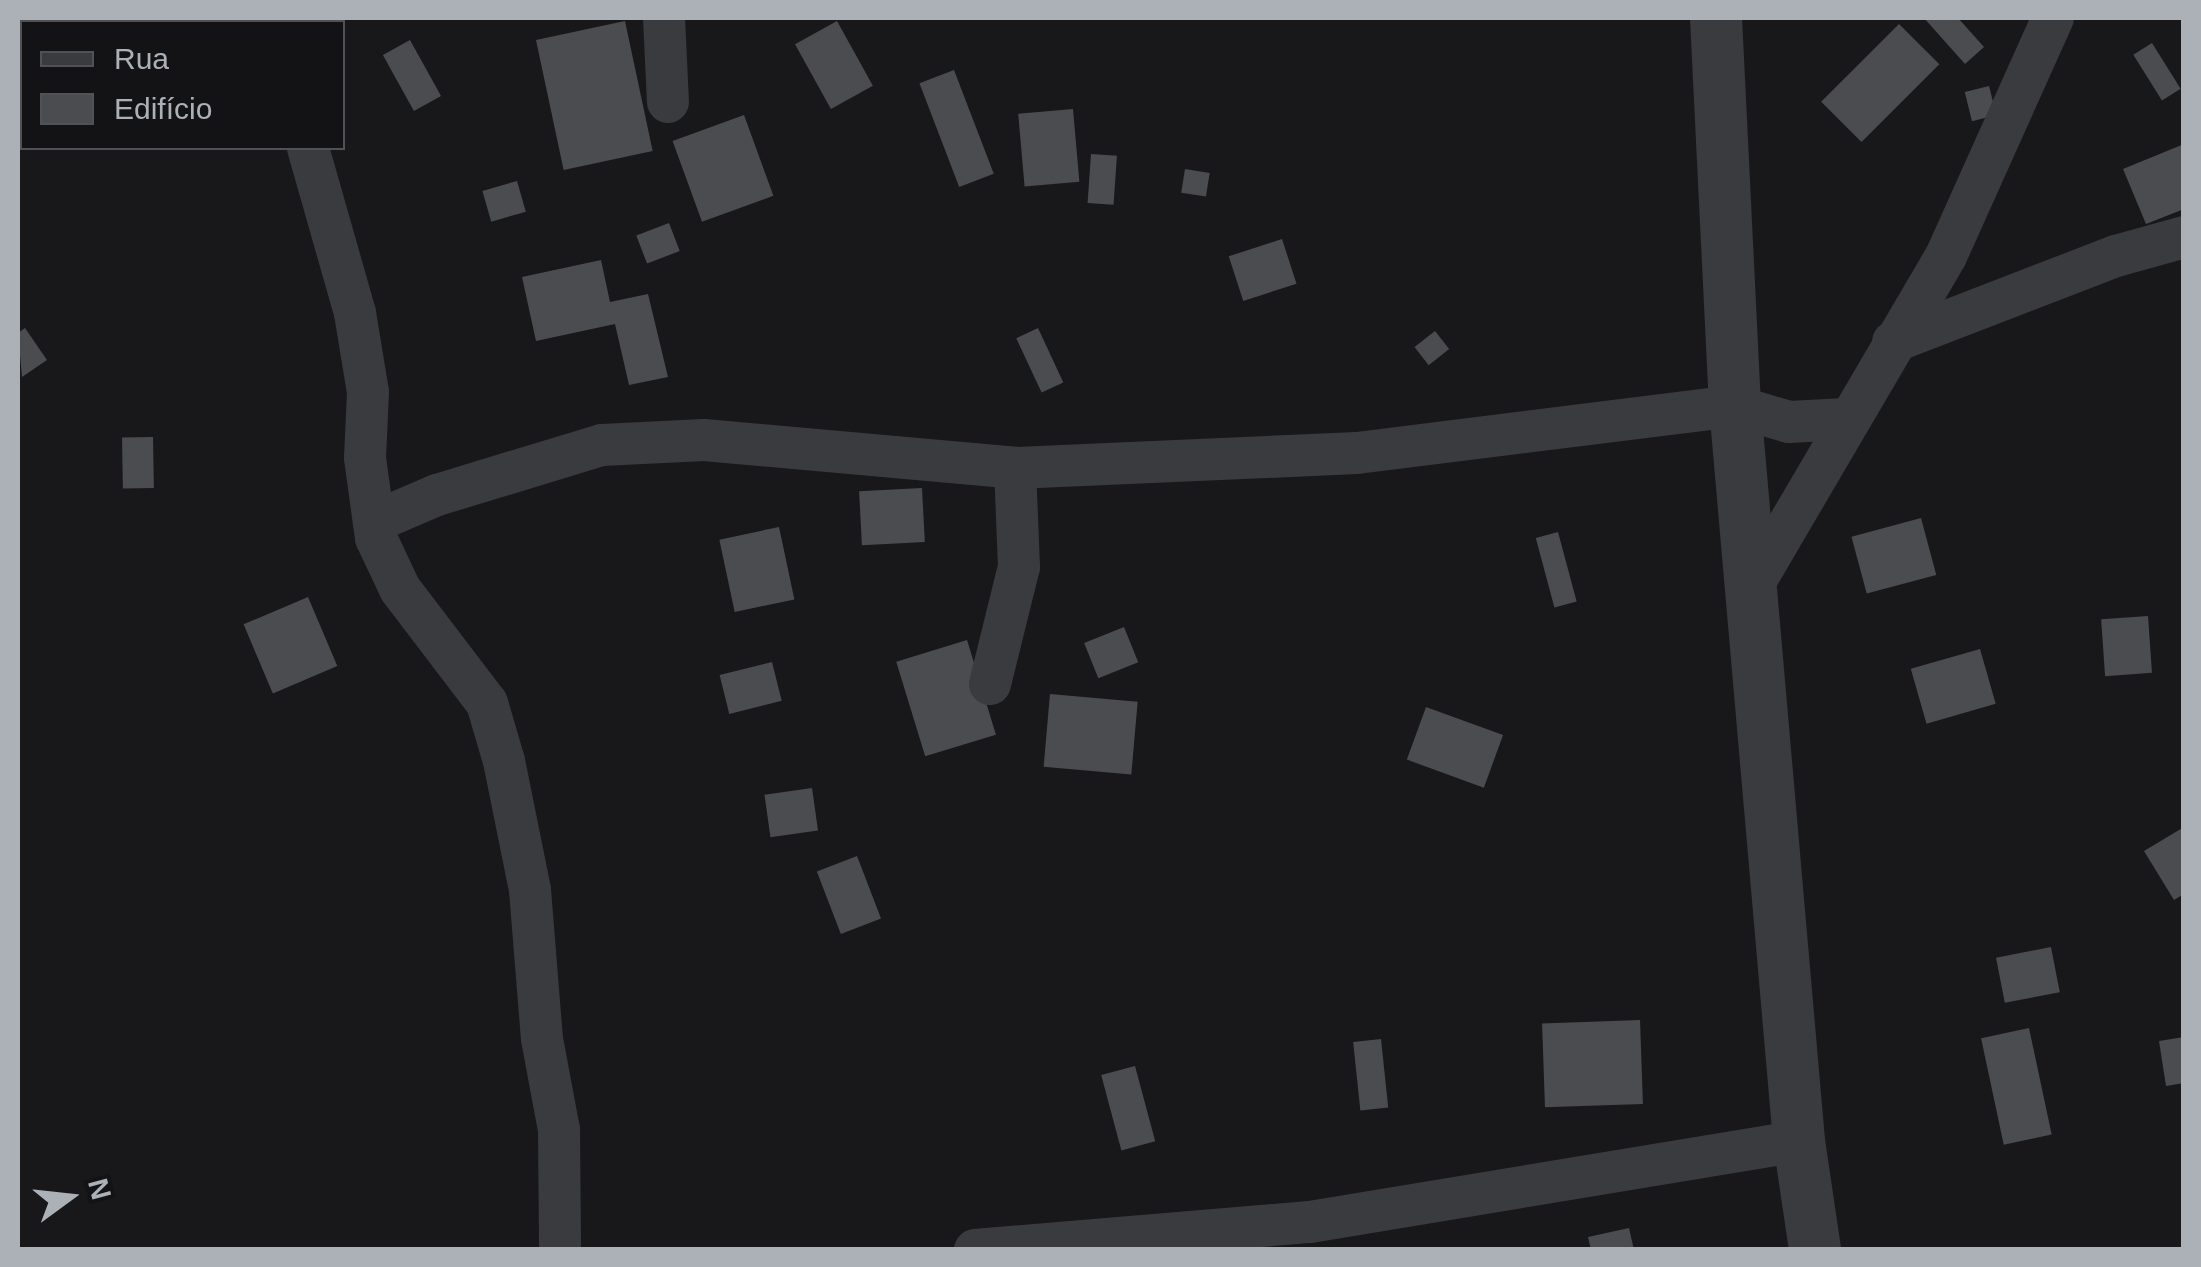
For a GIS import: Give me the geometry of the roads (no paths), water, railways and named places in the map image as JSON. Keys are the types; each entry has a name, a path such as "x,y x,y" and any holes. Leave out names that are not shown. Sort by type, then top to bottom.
{"street":[{"path":"664,18 668,102"},
{"path":"1716,18 1734,406 1753,585 1799,1140 1815,1250"},
{"path":"1753,585 1977,195 2053,18"},
{"path":"309,150 354,312 368,392 365,458 374,522 400,589 487,703 504,762 530,890 542,1039 560,1130 560,1250"},
{"path":"1893,342 2116,256 2184,237"},
{"path":"374,522 436,495 602,445 704,440 1015,468 1357,453 1734,406 1789,422 1846,419"},
{"path":"990,684 1019,567 1015,468"},
{"path":"974,1250 1076,1246 1380,1212 1799,1140"}]}
